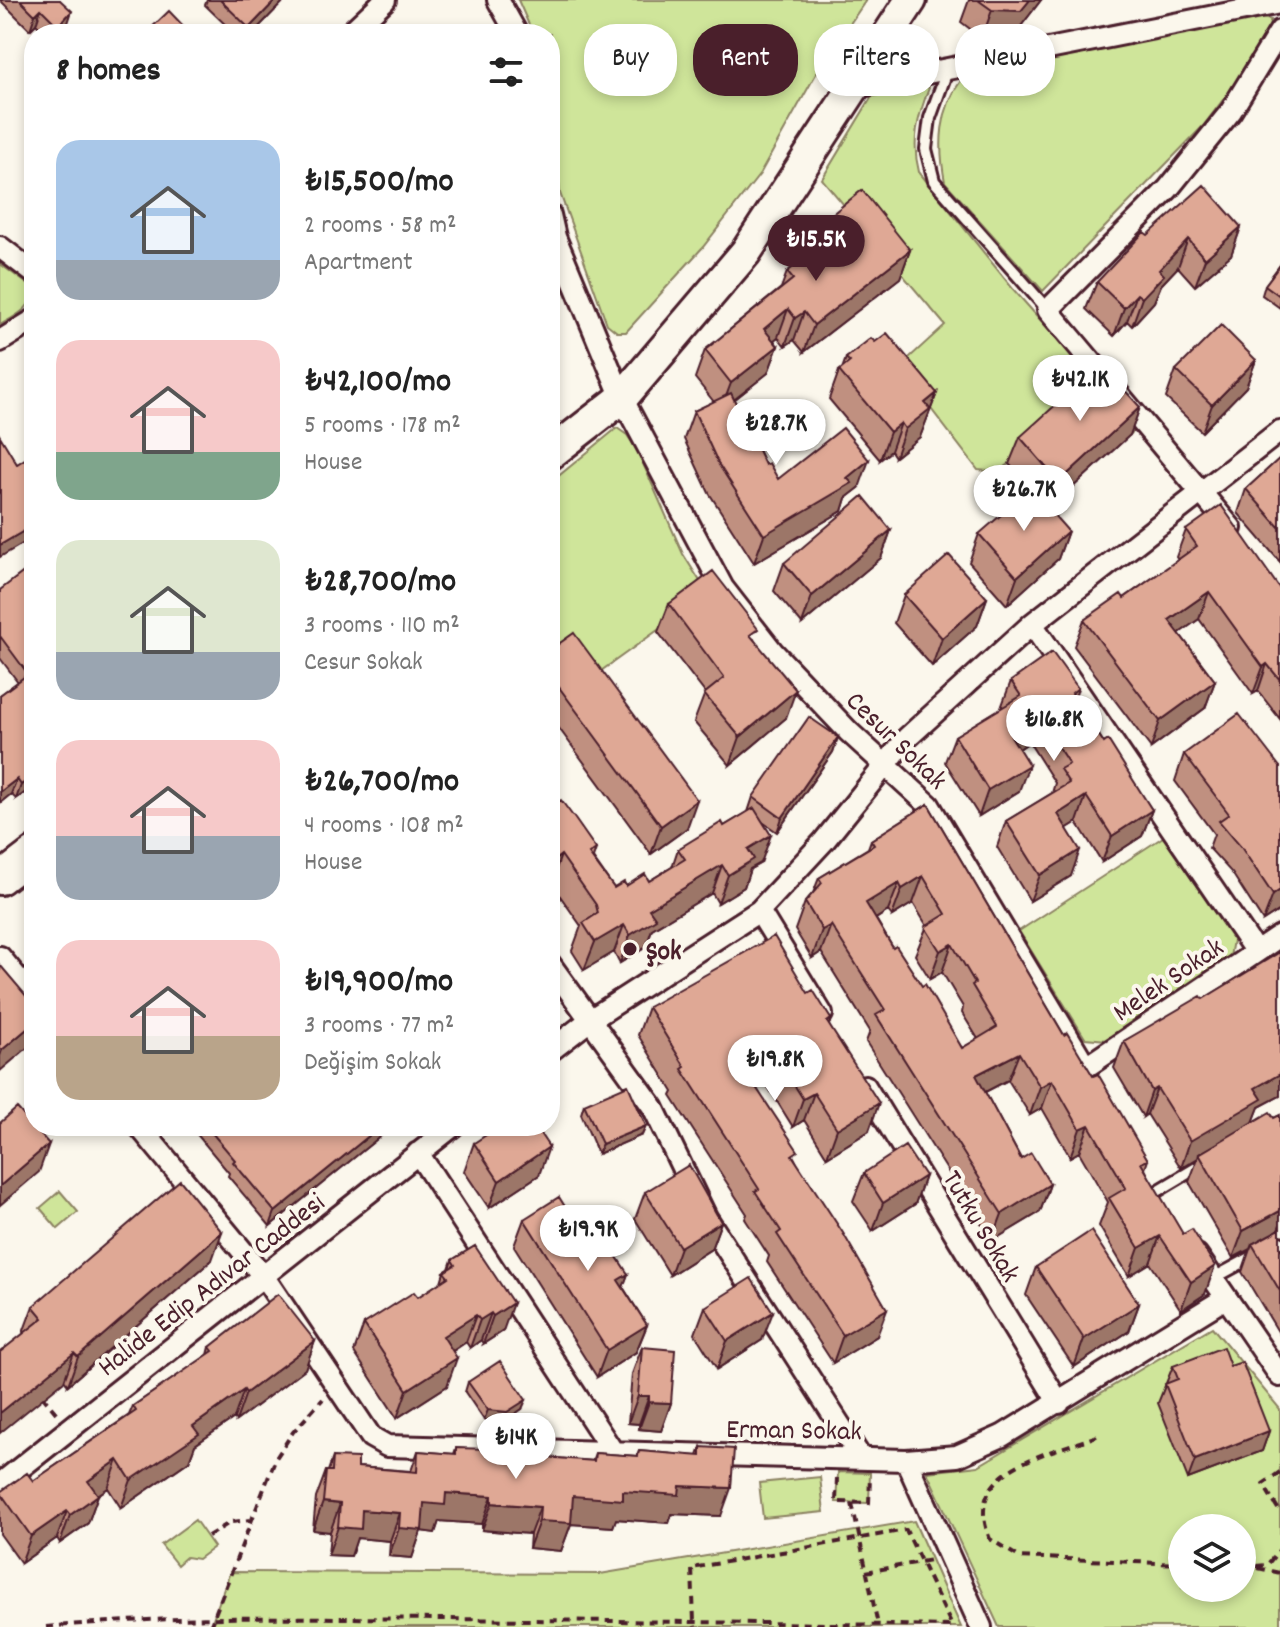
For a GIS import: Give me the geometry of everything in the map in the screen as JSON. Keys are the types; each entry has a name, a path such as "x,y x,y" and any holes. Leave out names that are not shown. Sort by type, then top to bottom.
{"street":[{"path":"360,24 385,0"},
{"path":"498,0 511,24"},
{"path":"895,24 911,0"},
{"path":"939,70 1280,3"},
{"path":"1241,541 1048,310 1168,189 1231,111 1280,31"},
{"path":"560,446 622,398 746,252 847,96"},
{"path":"0,247 24,265"},
{"name":"Cesur Sokak","path":"560,249 622,398 723,588 773,652 883,765 907,782 929,805 1090,1074"},
{"path":"0,341 24,326"},
{"path":"560,1043 590,1020 759,911 824,841 883,765 1032,624 1280,431"},
{"path":"1032,624 1256,952"},
{"path":"0,879 24,861"},
{"path":"759,911 834,1034"},
{"name":"Melek Sokak","path":"1090,1074 1280,936"},
{"path":"0,957 24,986"},
{"path":"560,978 653,1107 706,1217 866,1458"},
{"name":"Tutku Sokak","path":"851,1062 1059,1403"},
{"name":"Erman Sokak","path":"147,1136 264,1277 371,1437 387,1446 906,1460 957,1456 1059,1403 1224,1299"},
{"name":"Halide Edip Adıvar Caddesi","path":"0,1484 440,1136"},
{"path":"418,1153 613,1452"},
{"path":"1188,1242 1224,1299 1280,1376"},
{"path":"906,1460 981,1627"}],"lane":[{"path":"948,68 926,149 934,181 1048,310"},
{"path":"1156,1191 1211,1159"},
{"path":"1212,1279 1280,1242"}],"path":[{"path":"210,1627 276,1458 293,1432 336,1385"},
{"path":"34,1386 70,1429"},
{"path":"1097,1436 1019,1465 999,1476 987,1491 982,1508 990,1539 1019,1557 1168,1563"},
{"path":"838,1457 836,1502 852,1503 869,1503 866,1458"},
{"path":"1280,1472 1263,1484 1280,1512"},
{"path":"852,1503 878,1625"},
{"path":"208,1536 231,1522 250,1520"},
{"path":"46,1627 213,1617 694,1625 952,1626 906,1530 692,1568 694,1625"},
{"path":"1256,1568 1267,1565 1280,1549"},
{"path":"866,1572 949,1556"},
{"path":"1256,1568 1280,1573"}],"green space":[{"path":"518,0 866,0 850,24 814,24 814,78 760,174 703,247 626,332 617,332 607,324 560,193 560,24 529,24"},
{"path":"1252,16 1271,20 1235,84 1203,126 1043,291 945,182 941,141 945,115 955,90 955,96 1055,96 1055,59"},
{"path":"872,96 926,96 917,129 919,172 1013,289 1136,428 1130,435 1091,392 998,472 978,470 899,367 945,325 822,179"},
{"path":"0,264 24,281 24,309 0,325"},
{"path":"617,428 627,435 637,450 683,554 708,594 587,681 560,660 560,475"},
{"path":"1163,837 1233,940 1230,957 1107,1040 1085,1038 1019,931"},
{"path":"60,1191 78,1212 58,1229 40,1208"},
{"path":"1212,1327 1280,1409 1280,1627 999,1627 927,1472 978,1466"},
{"path":"838,1472 870,1473 869,1503 836,1502"},
{"path":"820,1477 824,1512 763,1518 759,1483"},
{"path":"195,1520 214,1547 198,1559 186,1557 177,1565 161,1545"},
{"path":"914,1521 961,1627 210,1627 230,1572 600,1574"}],"building":[{"path":"20,0 60,0 72,11 60,24 56,24 41,9 35,15"},
{"path":"220,0 276,0 253,24 245,24"},
{"path":"978,0 1030,0 1021,11 992,10"},
{"path":"169,11 181,24 155,24"},
{"path":"1204,185 1241,227 1205,259 1188,239 1159,270 1164,275 1142,298 1137,294 1124,308 1097,282 1144,232 1148,235"},
{"path":"862,190 910,250 814,325 804,312 795,318 788,309 764,329 778,346 731,383 705,350 793,279 787,272 836,234 825,220"},
{"path":"1280,265 1280,296 1265,285"},
{"path":"1221,325 1256,360 1212,405 1176,370"},
{"path":"887,333 937,393 925,403 930,409 905,429 901,423 890,432 839,371 850,362 846,358 871,338 875,342"},
{"path":"1101,364 1140,407 1059,482 1020,437"},
{"path":"731,393 765,465 769,463 778,479 843,428 869,460 847,478 852,483 764,535 719,465 694,411"},
{"path":"0,436 17,464 24,459 24,531 0,545"},
{"path":"1280,458 1280,528 1246,489"},
{"path":"1031,489 1068,531 1017,577 979,534"},
{"path":"863,496 891,530 812,596 784,563"},
{"path":"1221,505 1280,589 1280,680 1267,664 1263,667 1209,592 1169,620 1215,681 1160,721 1084,620 1121,594 1124,598 1197,546 1186,530"},
{"path":"949,555 987,598 942,638 904,595"},
{"path":"713,571 758,629 750,635 796,690 740,737 704,694 724,678 669,604"},
{"path":"24,572 24,669 0,636 0,590"},
{"path":"574,633 697,800 661,826 560,689 560,643"},
{"path":"1052,652 1078,688 1072,693 1104,743 1108,740 1152,810 1112,836 1086,796 1058,814 1080,850 1040,875 1006,821 1069,783 1060,769 1069,764 1038,716 1011,736 1029,765 988,790 955,736 1021,696 1011,681"},
{"path":"24,677 24,783 21,785 17,779 0,792 0,695"},
{"path":"1239,714 1280,767 1280,890 1273,895 1241,847 1219,821 1229,814 1184,754"},
{"path":"809,717 838,737 782,818 753,797"},
{"path":"561,800 596,849 589,854 614,888 624,882 626,886 645,874 649,881 685,859 678,849 722,822 724,826 754,808 771,835 748,849 754,859 728,875 722,865 649,909 656,919 630,935 624,925 595,942 583,923 598,913 596,905 561,855"},
{"path":"928,804 1064,1035 1067,1033 1093,1076 1098,1074 1148,1160 1141,1163 1183,1234 1192,1229 1215,1266 1191,1282 1160,1236 1139,1248 1109,1198 1126,1188 1089,1125 1080,1129 1052,1080 1040,1087 1019,1053 976,1075 1021,1159 1031,1153 1050,1184 1002,1214 876,1015 885,1010 831,925 822,930 805,902 822,883 819,878 874,845 871,840","holes":["923,876 946,914 925,927 940,951 952,944 997,1027 962,1048 925,984 922,986 896,946 893,948 866,903 899,883 902,889"]},
{"path":"774,936 808,993 813,990 831,1019 827,1022 879,1103 837,1129 814,1093 803,1099 775,1054 746,1072 798,1151 792,1155 843,1233 887,1309 843,1335 777,1234 781,1231 755,1191 759,1189 682,1069 685,1067 648,1007"},
{"path":"1280,952 1280,1074 1255,1088 1262,1099 1190,1141 1157,1088 1152,1091 1124,1041 1201,996 1203,999"},
{"path":"0,965 24,993 24,1031 2,1050"},
{"path":"628,1085 646,1126 602,1144 584,1104"},
{"path":"17,1108 24,1116 24,1136 42,1136 49,1144 0,1186 0,1123"},
{"path":"1270,1112 1274,1118 1280,1115 1280,1211 1243,1231 1199,1154"},
{"path":"215,1136 369,1136 275,1212 233,1162 235,1160"},
{"path":"485,1136 542,1136 549,1147 499,1181 474,1143"},
{"path":"905,1146 925,1176 883,1203 864,1173"},
{"path":"689,1165 721,1222 680,1247 645,1192"},
{"path":"180,1180 222,1232 78,1357 74,1353 0,1413 0,1352 43,1318 33,1306"},
{"path":"559,1197 584,1237 598,1228 628,1274 618,1280 647,1325 607,1350 524,1219"},
{"path":"1280,1229 1280,1291 1252,1244"},
{"path":"1091,1231 1139,1304 1084,1339 1036,1267"},
{"path":"475,1246 513,1303 493,1316 491,1313 480,1320 476,1315 443,1336 457,1358 407,1390 364,1324 414,1292 418,1297 448,1277 444,1272 455,1265 452,1260"},
{"path":"751,1278 773,1312 727,1341 705,1307"},
{"path":"278,1294 315,1341 246,1393 244,1390 193,1426 199,1434 131,1480 118,1460 88,1481 98,1495 70,1515 67,1511 31,1536 0,1492 27,1473 33,1481 136,1411 133,1406 213,1351 210,1347"},
{"path":"642,1347 675,1350 671,1403 649,1402 649,1396 638,1396"},
{"path":"1223,1347 1230,1366 1242,1362 1269,1431 1195,1460 1165,1384 1178,1379 1173,1366"},
{"path":"500,1361 526,1400 507,1412 488,1410 468,1382"},
{"path":"701,1447 734,1449 731,1488 680,1486 679,1495 623,1491 623,1500 573,1496 571,1523 539,1521 540,1507 492,1503 492,1496 446,1493 445,1505 424,1503 422,1530 399,1528 400,1513 362,1510 361,1529 338,1527 340,1504 323,1502 326,1471 332,1471 333,1457 358,1458 358,1467 417,1472 418,1451 456,1454 456,1448 533,1450 532,1456 594,1461 595,1453 638,1456 639,1451 701,1456"}],"place":[{"name":"Şok","path":"630,949"}]}
